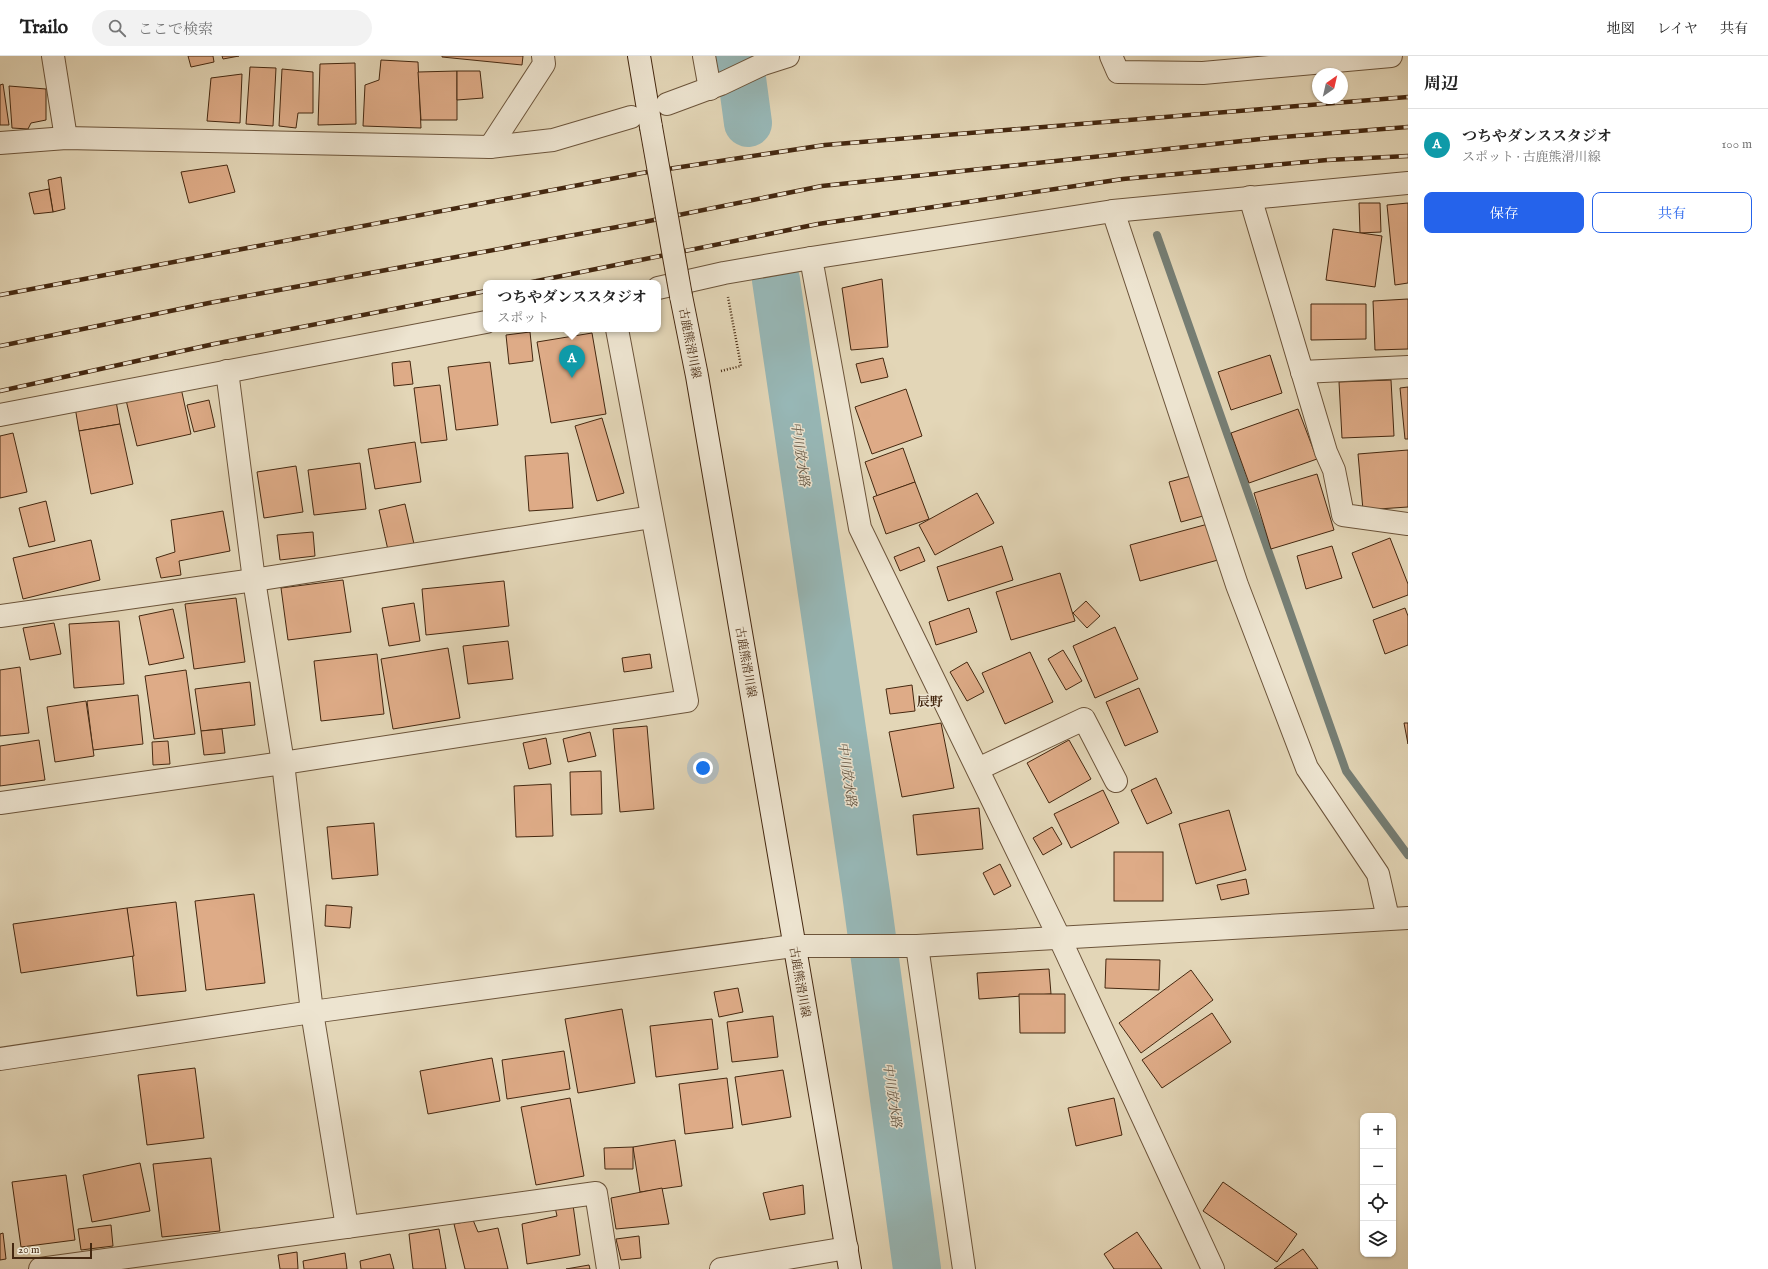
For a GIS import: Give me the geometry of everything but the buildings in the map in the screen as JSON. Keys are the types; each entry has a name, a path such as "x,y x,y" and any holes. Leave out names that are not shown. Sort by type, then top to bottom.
{"street":[{"path":"53,56 66,138"},
{"path":"490,147 544,64 543,56"},
{"name":"古鹿熊滑川線","path":"639,56 681,296 697,376 793,946 850,1269"},
{"path":"704,56 715,87"},
{"path":"666,104 715,87 763,64 788,56"},
{"path":"1111,56 1118,72 1203,73 1391,56"},
{"path":"0,143 66,138 490,147 553,140 631,117"},
{"path":"661,287 724,273 811,258 1113,211 1408,183"},
{"path":"1250,197 1326,452 1334,470 1343,515 1408,524"},
{"path":"0,1059 312,1012 793,946 917,946 1398,918 1378,874 1307,768 1237,585 1113,211"},
{"path":"811,258 860,528 1060,938 1213,1269"},
{"path":"0,415 483,323"},
{"path":"0,803 282,763 687,701 618,332"},
{"path":"1302,372 1408,367"},
{"path":"227,371 254,580 282,763 312,1012 347,1227"},
{"path":"0,616 254,580 652,517"},
{"path":"978,769 1084,719 1116,781"},
{"path":"917,946 964,1269"},
{"path":"40,1269 596,1193 608,1269"},
{"path":"722,1269 846,1248"}],"path":[{"path":"697,376 741,366 724,273"}],"waterway":[{"name":"中川放水路","path":"739,56 748,123"},
{"path":"1157,235 1346,771 1408,855"},
{"name":"中川放水路","path":"776,280 866,893 917,1269"}],"railway":[{"path":"0,295 642,173 825,145 1408,97"},
{"path":"0,346 209,303 644,222 822,186 1270,138 1408,127"},
{"path":"542,280 818,224 1123,179 1327,160 1408,156"},
{"path":"0,391 214,344 483,292"}],"place":[{"name":"つちやダンススタジオ","path":"572,378"}],"district":[{"name":"辰野","path":"930,701"}]}
